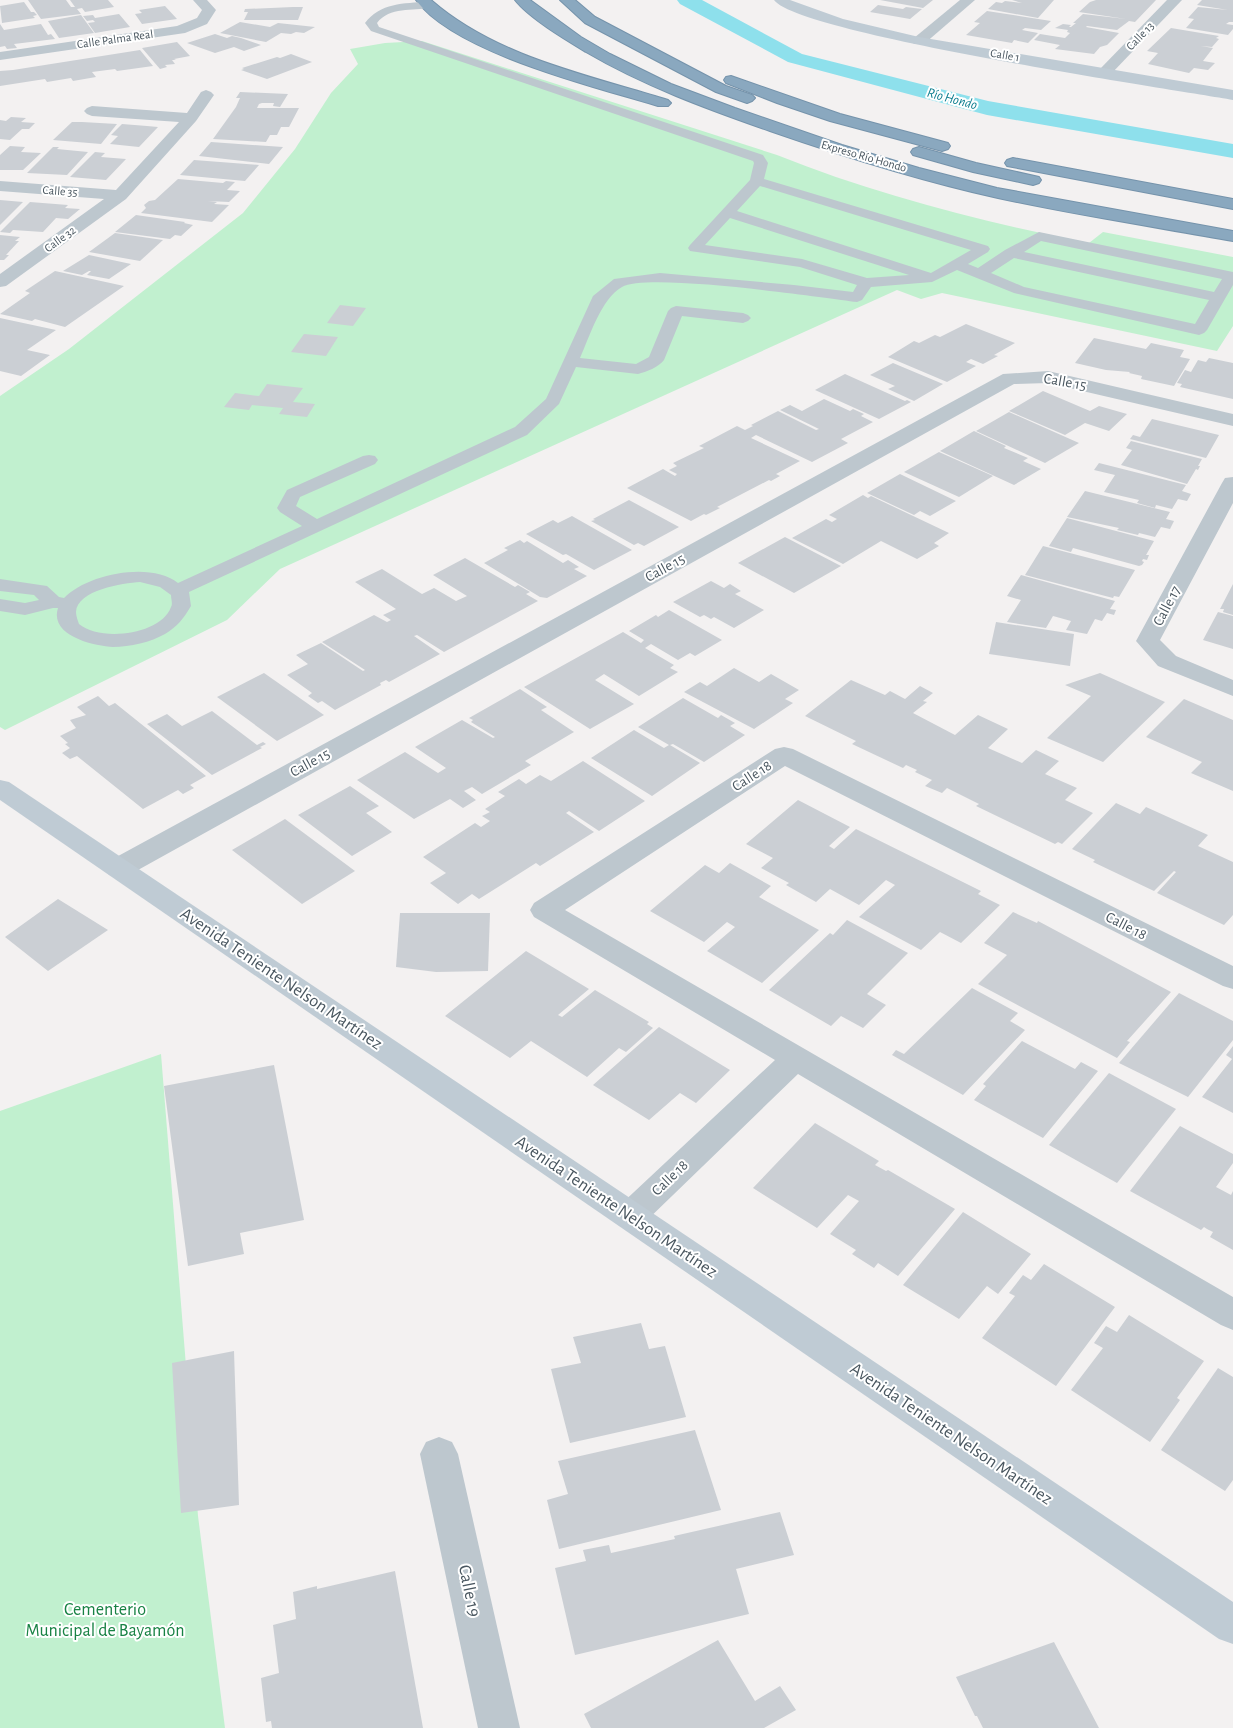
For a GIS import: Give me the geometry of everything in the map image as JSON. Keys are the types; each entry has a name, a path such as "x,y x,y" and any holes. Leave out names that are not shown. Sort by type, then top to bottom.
{"highway":[{"name":"Expreso Río Hondo","path":"522,0 561,29 611,61 641,76 692,98 820,143 964,185 1233,236"},
{"name":"Expreso Río Hondo","path":"586,0 603,13 664,49 701,67 747,87 869,127 1014,163 1233,204"},
{"path":"425,2 446,20 464,31 497,47 551,68 833,156 906,175 964,185"},
{"path":"560,2 590,20 721,89 826,127 973,167 1070,188 1233,218"},
{"path":"560,2 608,43 710,92 796,126 871,150 966,174 1233,226"}],"street":[{"name":"Calle Palma Real","path":"0,56 180,30 202,21 210,10 200,0"},
{"name":"Calle 1","path":"782,0 789,5 839,22 919,41 1233,95"},
{"path":"919,41 968,0"},
{"name":"Calle 13","path":"1105,72 1175,0"},
{"name":"Calle 32","path":"0,282 120,195 191,118 206,95"},
{"path":"92,111 191,118"},
{"name":"Calle 35","path":"0,186 120,195"},
{"name":"Calle 15","path":"119,868 1010,378 1048,377 1233,420"},
{"name":"Calle 17","path":"1233,483 1148,641 1167,661 1233,688"},
{"name":"Calle 18","path":"1233,979 784,755 544,910 1233,1314"},
{"name":"Avenida Teniente Nelson Martínez","path":"0,788 1233,1625"},
{"name":"Calle 18","path":"630,1216 796,1058"},
{"name":"Calle 19","path":"439,1454 499,1728"}],"lane":[{"path":"425,2 394,8 375,15 371,23 375,29 758,158 761,163 757,181 695,248 802,263 866,283 932,278 982,249 757,181"},
{"path":"728,213 932,278"},
{"path":"956,264 979,274 1019,290 1199,330 1232,276 1038,236 979,274"},
{"path":"1010,253 1218,297"},
{"path":"178,590 522,431 553,401 602,296 619,282 660,277 794,289 857,297 866,283"},
{"path":"571,362 638,369 656,360 676,311 742,318"},
{"path":"317,527 286,508 293,494 368,460"},
{"path":"0,585 40,590 61,603 71,626 82,634 98,640 118,641 138,638 157,632 171,622 180,612 182,600 178,590 156,578 122,577 90,587 61,603 25,609 0,605"}],"green space":[{"path":"422,41 777,155 853,183 931,206 1089,243 1103,232 1233,257 1233,326 1217,351 942,293 921,299 897,290 280,569 227,620 5,730 0,727 0,396 69,349 243,213 295,149 331,93 358,64 350,49 385,43"},
{"name":"Cementerio Municipal de Bayamón","path":"161,1054 198,1516 225,1728 0,1728 0,1111"}],"building":[{"path":"28,0 66,0 71,7 75,7 70,0 108,0 114,7 85,12 82,8 77,9 81,14 41,19"},
{"path":"880,0 933,0 923,8"},
{"path":"1012,0 1054,0 1038,18 988,9 996,2 1022,3"},
{"path":"1096,0 1156,0 1135,22 1129,21 1117,30 1087,26 1119,33 1107,45 1100,47 1094,54 1055,49 1060,45 1034,40 1040,34 1065,38 1070,33 1067,32 1068,30 1055,28 1063,24 1071,25 1069,27 1071,27 1083,14 1126,19 1079,12 1090,2"},
{"path":"1202,0 1233,0 1233,22 1226,24 1233,25 1233,29 1228,35 1186,28 1194,19 1188,18 1198,7 1228,10 1197,5"},
{"path":"24,2 31,12 37,15 33,16 35,18 2,23 0,6"},
{"path":"878,5 903,9 906,7 922,9 910,19 870,12"},
{"path":"165,6 177,19 142,24 135,14 142,13 139,10"},
{"path":"303,7 298,20 244,20 248,12 244,12 245,9"},
{"path":"987,11 1051,21 1041,30 1025,28 1022,30 1038,33 1028,43 1014,40 1012,43 966,35 980,23 974,22"},
{"path":"119,14 130,27 95,33 88,23 95,22 93,20 87,21 83,16 93,15 95,18"},
{"path":"81,15 94,33 59,38 48,21"},
{"path":"240,22 270,27 278,23 315,27 304,33 281,33 266,42 220,33"},
{"path":"0,24 4,30 41,24 48,35 51,34 55,39 14,44 17,48 7,49 5,46 0,47"},
{"path":"1171,28 1219,36 1216,38 1219,39 1212,47 1201,46 1213,48 1203,61 1215,63 1208,70 1194,68 1189,73 1148,64 1158,53 1147,51"},
{"path":"215,34 227,38 232,36 241,38 261,45 244,51 234,47 215,53 187,43"},
{"path":"177,42 190,56 174,59 176,60 172,60 175,64 165,65 167,67 160,69 142,48"},
{"path":"140,50 153,66 92,72 96,77 73,81 71,78 47,82 45,79 0,86 0,71"},
{"path":"291,54 312,62 267,79 241,70 244,69 242,68"},
{"path":"240,92 288,94 280,107 273,106 274,103 262,103 257,108 299,108 289,127 281,127 277,135 270,135 266,142 213,139 236,107 240,98 236,98"},
{"path":"11,117 26,118 21,122 35,123 29,129 22,129 10,140 0,139 0,120 6,121"},
{"path":"72,122 117,124 101,144 53,140"},
{"path":"122,124 158,127 139,147 110,144 118,136 111,135"},
{"path":"211,142 283,147 269,164 199,156"},
{"path":"10,146 25,147 21,152 41,153 23,170 0,170 0,155"},
{"path":"53,147 88,152 67,175 27,173"},
{"path":"95,152 105,153 101,157 126,159 106,180 70,177"},
{"path":"194,160 259,165 245,181 180,175"},
{"path":"178,179 223,183 226,181 235,182 227,190 240,191 229,202 208,201 217,202 214,204 229,205 212,222 141,213 146,208 144,205 149,201 155,200"},
{"path":"0,200 23,202 0,225"},
{"path":"30,202 68,205 65,208 80,209 68,219 56,218 43,232 13,230 10,233 0,232"},
{"path":"136,215 185,222 193,225 181,236 175,235 170,239 115,232"},
{"path":"115,233 163,240 140,261 89,252"},
{"path":"0,235 20,237 15,241 19,241 6,255 9,255 4,260 0,260"},
{"path":"89,255 131,264 109,279 87,275 91,271 82,275 63,271"},
{"path":"55,271 124,286 65,327 35,319 32,321 0,314 30,293 25,291"},
{"path":"340,305 366,308 353,326 327,323"},
{"path":"0,318 56,330 27,350 50,355 21,376 0,371"},
{"path":"966,324 1015,343 994,355 998,356 983,364 971,359 966,362 976,366 947,382 888,357 914,341 919,343 935,335 940,337"},
{"path":"304,334 338,337 326,356 291,352"},
{"path":"1094,338 1146,349 1151,343 1184,350 1180,357 1190,359 1174,386 1141,379 1142,376 1130,372 1106,370 1075,363"},
{"path":"1209,358 1233,363 1233,399 1180,387 1182,384 1177,383 1185,370 1191,372 1198,360 1206,362"},
{"path":"893,363 943,384 914,401 888,389 895,386 870,375"},
{"path":"845,374 911,402 879,419 815,390"},
{"path":"267,384 303,388 293,402 315,404 307,417 279,414 283,408 252,405 249,410 224,407 235,393 259,396"},
{"path":"1043,391 1090,411 1099,406 1127,414 1109,431 1085,423 1065,435 1009,411"},
{"path":"824,399 850,411 853,409 864,414 861,416 873,422 841,439 848,443 812,462 756,435 751,438 800,461 776,474 780,476 717,507 720,508 706,515 704,514 691,521 627,488 663,469 675,476 677,474 669,470 677,466 673,463 704,448 699,446 737,426 745,430 778,411 816,430 819,429 780,410 790,405 802,411"},
{"path":"1009,412 1079,443 1045,463 976,431"},
{"path":"1152,419 1219,435 1206,458 1130,439 1133,435 1140,437"},
{"path":"974,431 1006,446 1004,448 1028,458 1023,461 1041,469 1014,485 940,451"},
{"path":"1131,441 1202,459 1198,466 1200,466 1187,484 1121,465 1132,450 1126,448"},
{"path":"939,452 993,476 959,497 904,472"},
{"path":"1099,463 1186,485 1182,491 1191,494 1187,501 1178,499 1172,509 1156,505 1155,508 1137,503 1139,500 1104,492 1115,475 1094,470"},
{"path":"900,474 956,501 930,516 920,511 914,515 867,493"},
{"path":"1085,491 1170,512 1166,519 1174,521 1170,529 1161,527 1155,537 1139,533 1138,535 1117,530 1119,528 1067,517"},
{"path":"863,495 868,498 871,496 949,533 934,543 939,546 917,559 881,541 843,564 792,538 826,519 832,522 837,519 829,515"},
{"path":"629,500 679,527 644,546 638,543 634,545 591,521"},
{"path":"572,516 632,550 594,570 526,534 553,520 558,523"},
{"path":"1067,518 1154,541 1146,555 1149,555 1147,560 1143,559 1142,561 1144,562 1139,566 1073,548 1071,552 1049,546"},
{"path":"785,537 841,566 794,593 738,563"},
{"path":"520,540 524,543 527,541 563,563 568,560 579,567 574,569 587,576 547,598 540,597 484,563 508,550 504,548"},
{"path":"1043,546 1135,570 1119,597 1114,596 1113,598 1025,575"},
{"path":"465,558 515,587 518,585 530,592 526,594 538,601 444,652 417,635 414,636 440,654 389,682 386,680 380,683 381,685 335,710 322,701 318,703 308,696 312,693 287,675 308,664 296,655 321,643 363,671 365,670 322,642 374,615 387,622 391,620 383,615 396,609 355,582 382,569 422,594 434,588 456,601 467,596 433,575"},
{"path":"1021,575 1115,601 1110,609 1116,610 1114,615 1107,613 1102,621 1095,619 1087,634 1066,630 1071,621 1053,616 1046,628 1007,622 1021,600 1007,596"},
{"path":"711,581 724,588 730,584 741,591 735,594 764,610 734,628 714,617 711,619 704,615 700,617 673,602"},
{"path":"1233,584 1233,615 1223,612 1224,609 1220,609"},
{"path":"669,610 722,640 695,656 690,653 678,660 651,644 645,648 674,665 670,668 678,672 639,696 604,674 595,680 634,704 590,729 524,687 623,632 641,643 644,640 629,631 656,615 658,617"},
{"path":"1218,612 1233,616 1233,649 1203,640"},
{"path":"996,622 1074,634 1070,666 989,654"},
{"path":"734,668 759,682 771,674 799,690 785,699 793,703 754,729 684,692 700,682 707,686"},
{"path":"264,673 324,715 277,741 217,697"},
{"path":"1100,673 1165,702 1103,762 1047,738 1091,696 1065,685"},
{"path":"851,680 885,695 890,691 905,699 920,686 933,693 923,701 927,702 913,713 955,735 978,715 1008,729 988,748 1022,763 1036,750 1059,761 1045,774 1077,788 1065,800 1093,813 1062,844 1058,842 1055,844 976,806 979,804 947,788 942,793 925,786 932,780 915,772 917,770 906,765 903,768 852,744 856,741 805,716"},
{"path":"520,689 547,707 541,710 574,732 525,761 531,765 482,794 472,787 464,791 476,800 463,808 450,799 414,819 357,780 405,752 438,773 446,768 415,747 462,720 493,738 495,737 471,722 473,720 469,718"},
{"path":"98,696 109,706 115,703 206,776 190,785 194,788 183,794 178,790 143,809 77,756 70,759 62,753 70,748 65,744 68,743 60,736 76,728 70,720 86,715 77,707"},
{"path":"683,698 718,718 721,715 735,723 730,726 745,735 704,762 673,744 670,745 700,763 652,796 591,758 634,730 664,748 669,745 638,727"},
{"path":"1184,699 1233,720 1233,791 1191,773 1202,762 1146,737"},
{"path":"212,711 257,745 263,742 266,744 212,775 147,724 167,714 182,726"},
{"path":"583,761 645,801 599,831 569,811 566,813 594,832 540,866 536,863 479,899 472,894 458,904 430,883 446,873 423,857 475,823 481,827 490,821 482,816 490,812 485,809 505,796 498,792 519,779 526,784 540,775 551,781"},
{"path":"350,786 379,806 366,813 392,832 352,856 298,815"},
{"path":"798,800 850,827 829,846 834,849 856,829 981,891 978,894 1000,905 961,943 940,932 921,950 859,917 895,885 886,880 859,905 830,889 816,902 786,885 789,883 761,868 773,858 746,844"},
{"path":"1116,803 1140,814 1146,807 1208,835 1198,846 1233,862 1233,915 1224,925 1157,893 1176,872 1174,871 1154,891 1093,862 1095,860 1072,849"},
{"path":"285,819 355,871 302,904 232,850"},
{"path":"730,863 771,886 759,897 819,930 762,983 707,951 735,927 727,922 704,942 650,911 705,865 719,873"},
{"path":"58,899 108,930 48,971 5,937"},
{"path":"1013,912 1037,923 1038,921 1171,992 1127,1041 1130,1042 1117,1058 978,984 1007,955 984,943"},
{"path":"400,913 490,913 488,971 436,972 396,967"},
{"path":"847,920 908,953 867,994 886,1005 863,1028 841,1016 831,1026 769,990 830,933 833,935"},
{"path":"526,951 589,989 558,1015 562,1017 595,990 649,1022 647,1024 653,1028 626,1052 619,1048 587,1077 531,1041 510,1058 445,1016"},
{"path":"972,988 1018,1013 1010,1021 1025,1030 963,1095 892,1055 896,1050 904,1054"},
{"path":"1179,993 1233,1021 1233,1040 1188,1097 1119,1063"},
{"path":"659,1027 730,1070 696,1103 680,1093 649,1120 593,1085"},
{"path":"1022,1041 1075,1069 1081,1062 1098,1071 1043,1138 974,1100 986,1086 983,1084"},
{"path":"1233,1046 1233,1113 1202,1097 1232,1059 1226,1055"},
{"path":"274,1065 304,1220 240,1233 244,1254 188,1266 164,1086"},
{"path":"1109,1073 1176,1109 1117,1183 1049,1145"},
{"path":"815,1123 879,1161 875,1165 886,1171 888,1170 955,1209 898,1276 878,1263 874,1268 852,1254 856,1250 830,1234 859,1201 848,1195 817,1228 753,1188"},
{"path":"1180,1126 1233,1154 1233,1163 1216,1187 1231,1195 1233,1191 1233,1250 1210,1237 1213,1232 1204,1227 1201,1230 1130,1191"},
{"path":"963,1212 1031,1254 998,1294 987,1286 959,1319 903,1285"},
{"path":"1044,1264 1115,1307 1056,1386 982,1338 1015,1296 1009,1293 1023,1275 1031,1280"},
{"path":"1129,1315 1204,1361 1177,1398 1180,1400 1150,1442 1071,1390 1103,1348 1094,1343 1106,1326 1117,1332"},
{"path":"641,1323 649,1349 665,1346 686,1417 570,1443 551,1369 581,1363 573,1337"},
{"path":"234,1351 239,1505 181,1513 172,1363"},
{"path":"1218,1368 1233,1377 1233,1480 1225,1491 1161,1450"},
{"path":"695,1430 721,1510 559,1549 547,1500 568,1494 558,1461"},
{"path":"780,1512 794,1555 736,1569 749,1614 575,1655 555,1568 586,1561 583,1550 609,1545 611,1553 675,1539 674,1536"},
{"path":"395,1571 423,1728 272,1728 271,1721 266,1722 261,1678 279,1673 273,1625 296,1619 293,1592 317,1586 317,1589"},
{"path":"718,1640 755,1701 780,1686 796,1710 764,1728 591,1728 584,1714"},
{"path":"1054,1642 1099,1728 983,1728 956,1677"}],"waterway":[{"name":"Río Hondo","path":"687,0 795,58 987,108 1233,151"}]}
